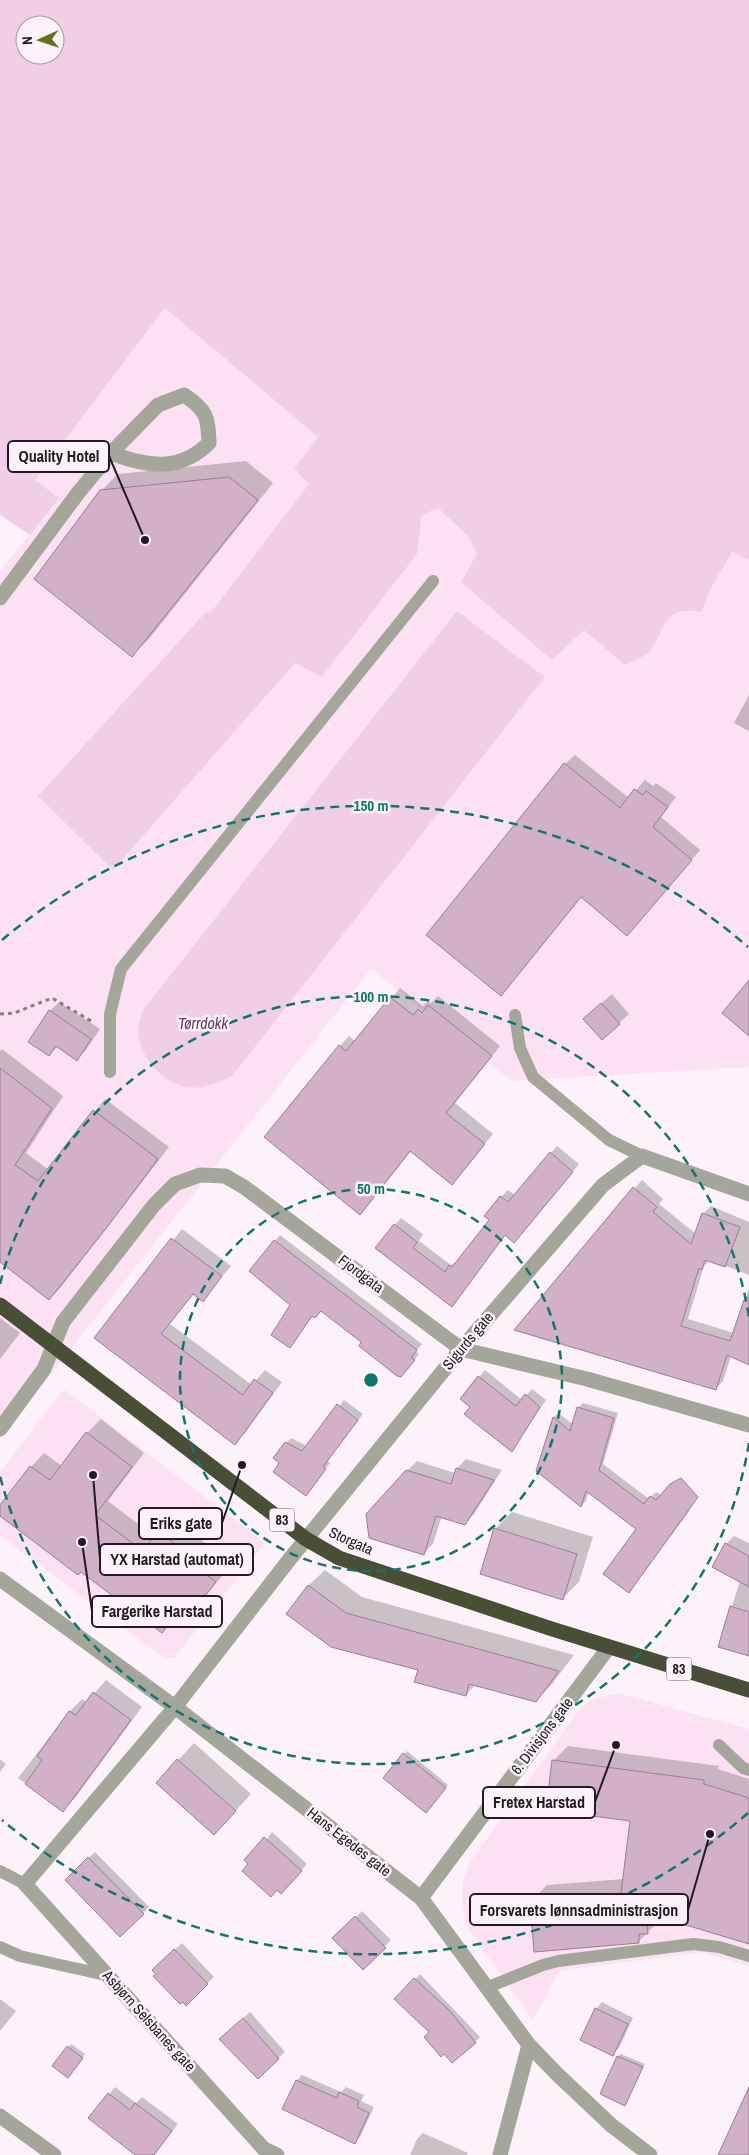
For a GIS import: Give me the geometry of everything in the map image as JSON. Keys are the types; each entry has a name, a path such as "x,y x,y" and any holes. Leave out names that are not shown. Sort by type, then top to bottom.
{"highway":[{"name":"Storgata","path":"0,1305 306,1539 339,1558 610,1647 749,1690"}],"street":[{"path":"0,598 78,493 111,453 158,405 184,395 200,405 208,420 209,443 198,455 167,465 136,462 111,453"},
{"path":"642,1156 749,1194"},
{"name":"Sigurds gate","path":"24,1884 175,1707 306,1539 460,1349 603,1185 642,1156"},
{"name":"Fjordgata","path":"0,1429 44,1369 63,1322 154,1205 175,1184 200,1175 225,1176 244,1187 460,1349 587,1379 749,1425"},
{"name":"Hans Egedes gate","path":"0,1579 175,1707 421,1898 530,2045 556,2073 611,2125 650,2155"},
{"name":"6. Divisjons gate","path":"421,1898 610,1647"},
{"name":"Asbjørn Selsbanes gate","path":"24,1884 110,1976 268,2153"},
{"path":"500,2155 530,2045"},
{"path":"0,2116 54,2155"}],"lane":[{"path":"110,1072 110,1014 121,969 433,581"},
{"path":"515,1015 522,1053 534,1077 608,1140 642,1156"},
{"path":"719,1745 743,1768 749,1770"},
{"path":"0,1871 24,1884"},
{"path":"488,1987 543,1965 693,1944 719,1947 749,1956"},
{"path":"0,1947 20,1956 110,1976"}],"path":[{"path":"0,1014 14,1013 52,998 110,1033"}],"shaded area":[{"path":"165,308 318,437 294,469 310,484 211,612 205,613 113,869 295,662 322,677 417,554 422,515 438,508 468,536 477,554 584,630 648,653 669,617 686,609 702,612 709,592 732,552 749,560 749,1067 512,1081 371,969 0,1439 0,571 59,498 35,480"},
{"path":"65,1390 265,1543 174,1658 164,1658 0,1535 0,1472 61,1392"},
{"path":"618,1693 749,1729 749,1966 704,1953 697,1953 562,1970 556,1976 533,2020 467,1927 462,1902 463,1881 468,1865 581,1707 594,1699"}],"water":[{"path":"0,0 749,0 749,560 732,552 709,592 702,612 679,612 672,615 667,620 647,654 625,665 584,630 552,660 461,582 477,554 468,536 438,508 422,515 417,554 322,677 295,663 113,870 38,796 205,613 211,612 309,484 294,469 318,437 165,308 35,480 59,498 30,535 0,515"},
{"name":"Tørrdokk","path":"457,611 545,677 232,1076 211,1085 194,1088 178,1085 169,1080 153,1067 142,1049 138,1029 143,1010"}],"building":[{"path":"229,477 258,500 132,657 34,579 100,490"},
{"path":"564,763 620,808 634,789 643,795 646,791 668,807 653,827 692,860 627,936 581,897 501,996 426,935"},
{"path":"749,980 749,1036 722,1013"},
{"path":"390,997 413,1015 418,1009 422,1013 428,1005 492,1056 446,1113 485,1144 452,1185 410,1151 360,1215 264,1137 339,1045 346,1051"},
{"path":"601,1003 620,1024 602,1040 583,1019"},
{"path":"49,1010 91,1039 77,1061 56,1046 49,1056 28,1042"},
{"path":"0,1068 52,1108 15,1165 38,1181 93,1110 158,1159 49,1300 0,1262"},
{"path":"550,1152 573,1172 514,1243 505,1235 452,1307 375,1248 394,1224 417,1242 413,1248 445,1272 449,1265 452,1267 489,1220 484,1216 500,1196 508,1202"},
{"path":"633,1187 657,1207 653,1212 691,1244 702,1213 740,1227 725,1267 705,1260 702,1270 699,1268 681,1326 730,1341 745,1297 749,1298 749,1365 727,1355 716,1390 514,1330"},
{"path":"171,1238 222,1276 203,1302 193,1294 161,1334 243,1395 254,1379 273,1393 235,1445 94,1338"},
{"path":"274,1240 417,1350 411,1358 415,1360 401,1377 397,1376 359,1346 361,1342 321,1311 315,1318 312,1316 290,1348 271,1335 290,1305 249,1271"},
{"path":"478,1376 516,1406 525,1394 540,1407 512,1452 464,1414 470,1407 460,1399"},
{"path":"337,1404 358,1420 323,1467 326,1469 306,1496 273,1472 279,1463 273,1458 285,1442 302,1451"},
{"path":"577,1407 614,1418 599,1470 644,1504 650,1496 656,1500 670,1484 681,1478 698,1497 629,1593 603,1574 636,1529 586,1491 581,1507 536,1471 553,1417 570,1431"},
{"path":"86,1432 132,1467 95,1515 143,1551 158,1531 207,1568 203,1572 216,1582 198,1605 189,1598 162,1633 81,1572 78,1575 0,1516 0,1505 30,1466 50,1480"},
{"path":"456,1468 494,1480 465,1525 436,1516 424,1555 369,1538 366,1514 406,1470 451,1484"},
{"path":"494,1528 577,1554 563,1600 480,1574"},
{"path":"725,1543 749,1556 749,1587 712,1567"},
{"path":"308,1585 346,1613 559,1671 536,1702 469,1684 466,1696 414,1682 418,1670 331,1647 286,1614"},
{"path":"730,1606 749,1612 749,1656 718,1647"},
{"path":"93,1692 131,1720 63,1812 25,1784 42,1760 37,1756 69,1711 76,1715"},
{"path":"403,1753 446,1788 426,1813 383,1778"},
{"path":"177,1759 236,1811 214,1835 156,1783"},
{"path":"552,1760 704,1780 704,1784 749,1798 749,1944 676,1922 647,1924 648,1934 639,1934 639,1943 534,1952 530,1900 621,1893 630,1821 546,1810"},
{"path":"264,1837 302,1871 281,1894 277,1890 271,1897 242,1871 248,1864 244,1860"},
{"path":"88,1857 144,1914 120,1937 65,1880"},
{"path":"355,1916 386,1948 363,1970 332,1938"},
{"path":"174,1949 208,1984 186,2006 183,2002 180,2004 153,1976 156,1974 152,1970"},
{"path":"414,1978 449,2010 476,2043 452,2063 444,2054 441,2057 424,2037 429,2032 394,1999"},
{"path":"595,2008 628,2024 613,2056 580,2040"},
{"path":"243,2018 279,2059 258,2079 219,2039"},
{"path":"67,2046 83,2058 68,2078 52,2066"},
{"path":"617,2056 643,2067 625,2106 600,2094"},
{"path":"296,2080 337,2098 339,2092 359,2101 357,2107 369,2113 355,2144 282,2109"},
{"path":"749,2087 749,2155 718,2155"},
{"path":"108,2093 130,2110 135,2103 172,2131 154,2155 135,2155 88,2118"}],"place":[{"name":"Quality Hotel","path":"145,540"},
{"name":"Eriks gate","path":"242,1465"},
{"name":"YX Harstad (automat)","path":"93,1475"},
{"name":"Fargerike Harstad","path":"82,1542"},
{"name":"Fretex Harstad","path":"616,1745"},
{"name":"Forsvarets lønnsadministrasjon","path":"710,1834"}]}
